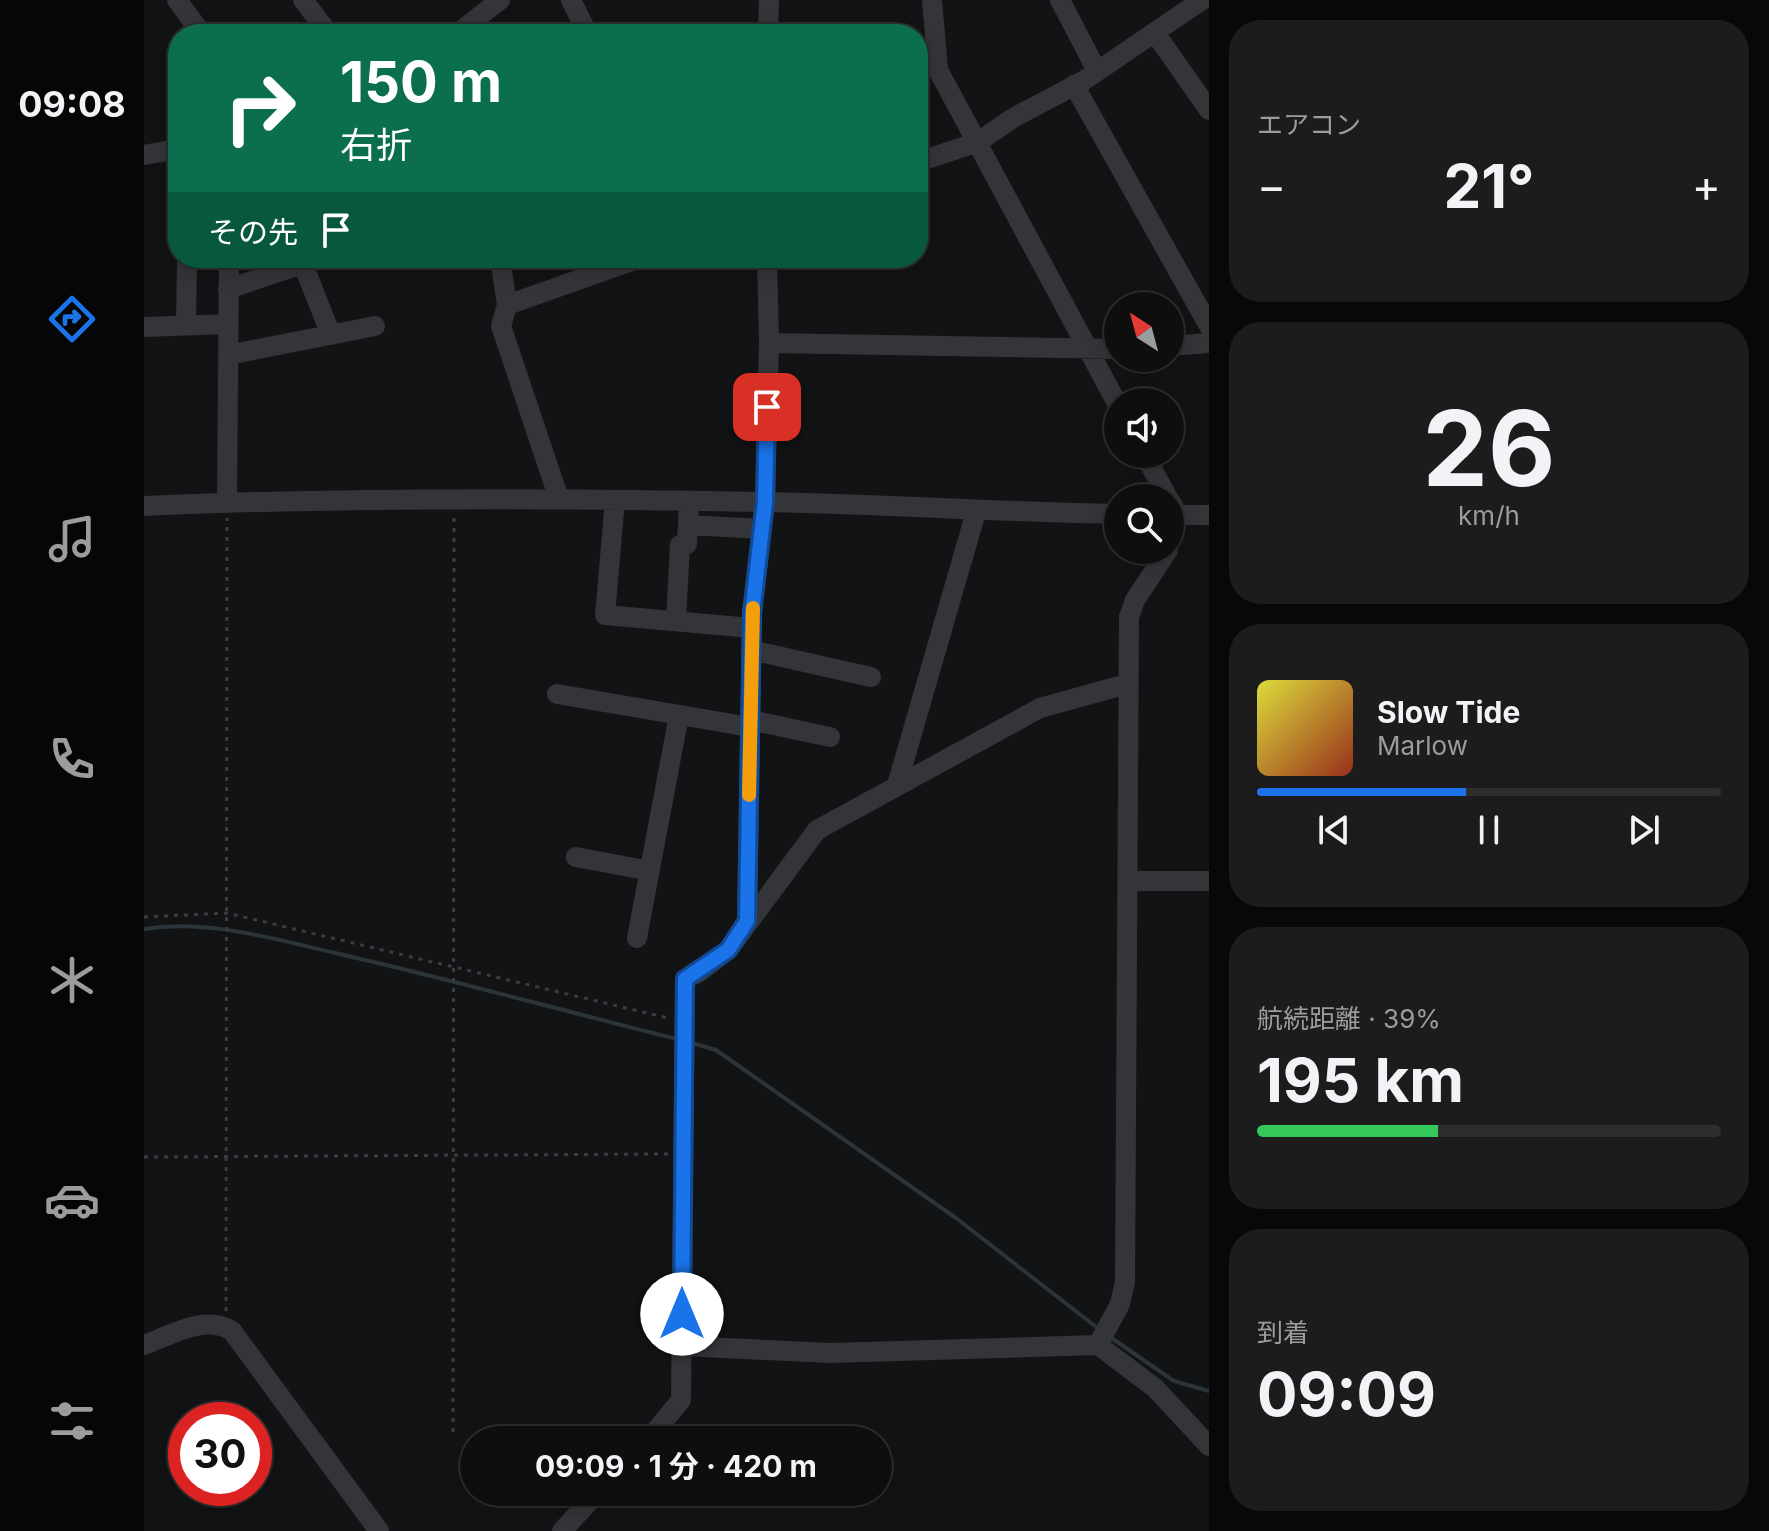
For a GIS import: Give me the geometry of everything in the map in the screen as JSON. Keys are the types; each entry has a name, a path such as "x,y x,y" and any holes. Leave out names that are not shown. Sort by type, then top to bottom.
{"street":[{"path":"177,0 195,24"},
{"path":"303,0 321,24"},
{"path":"470,24 500,0"},
{"path":"571,0 583,24"},
{"path":"768,24 769,0"},
{"path":"934,0 938,70 1109,388"},
{"path":"1060,0 1097,71"},
{"path":"928,159 978,142 1013,118 1097,71 1202,0"},
{"path":"1155,33 1209,110"},
{"path":"1074,85 1209,326"},
{"path":"144,155 168,151"},
{"path":"186,326 187,268"},
{"path":"227,502 229,268"},
{"path":"228,289 291,268"},
{"path":"314,268 331,335"},
{"path":"501,268 507,305 501,326 559,499"},
{"path":"507,305 612,268"},
{"path":"747,921 751,650 765,502 769,343 767,268"},
{"path":"144,327 228,324"},
{"path":"228,355 375,326"},
{"path":"769,343 1104,349"},
{"path":"1184,345 1209,343"},
{"path":"144,506 227,502 559,499 765,502 976,512 1104,514"},
{"path":"615,500 605,615 752,628"},
{"path":"676,621 680,545 687,544 689,501"},
{"path":"1184,510 1209,515"},
{"path":"897,785 976,512"},
{"path":"688,525 762,529"},
{"path":"1103,1337 1120,1304 1125,1282 1129,617 1135,600 1159,564"},
{"path":"751,650 871,677"},
{"path":"660,1426 681,1400 685,979 728,950 817,830 1040,708 1127,684"},
{"path":"557,694 830,737"},
{"path":"637,938 679,715"},
{"path":"576,857 650,871"},
{"path":"1128,881 1209,881"},
{"path":"144,1345 205,1323 218,1322 226,1327 379,1531"},
{"path":"682,1346 830,1353 1103,1337 1209,1446"},
{"path":"562,1531 585,1506"}],"path":[{"path":"453,1432 454,500"},
{"path":"226,1327 227,502"},
{"path":"144,917 227,913 683,1022"},
{"path":"144,1157 683,1154"}],"waterway":[{"path":"144,929 192,927 265,937 421,973 677,1039"},
{"path":"689,1042 716,1050 956,1218 1100,1330"},
{"path":"1110,1337 1174,1381 1209,1391"}],"slow traffic":[{"path":"749,795 753,608"}],"route":[{"path":"682,1314 685,979 728,950 747,921 752,613 765,502 767,407"}]}
